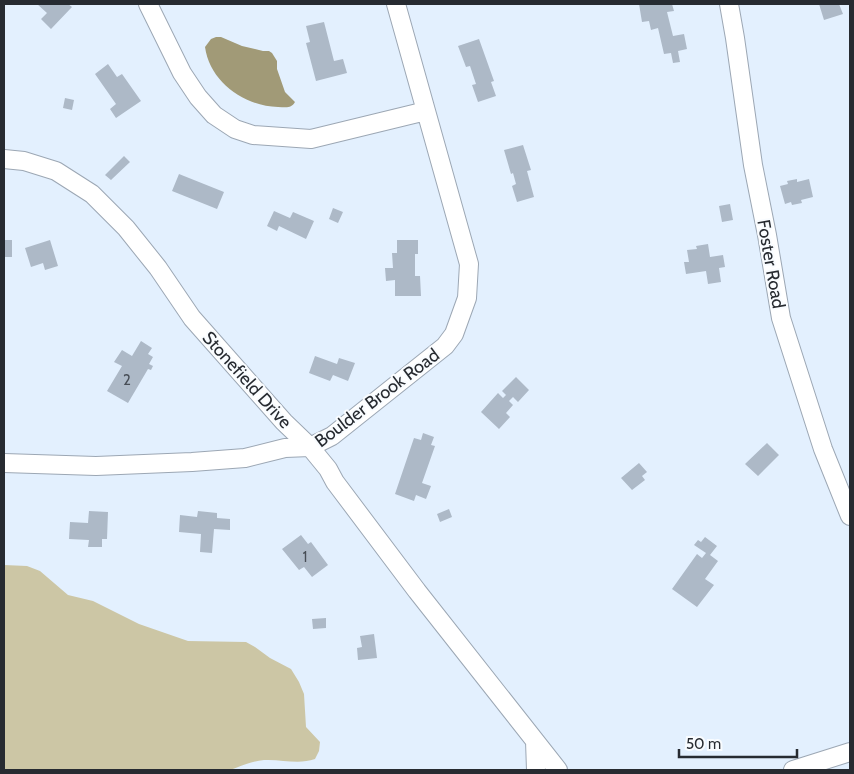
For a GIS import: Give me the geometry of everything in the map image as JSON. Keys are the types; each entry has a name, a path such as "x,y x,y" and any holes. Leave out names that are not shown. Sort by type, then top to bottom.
{"street":[{"path":"148,4 182,73 198,97 214,115 236,130 253,134 312,139 426,112"},
{"name":"Boulder Brook Road","path":"396,4 469,264 467,298 454,334 445,346 332,436 310,447 417,591 558,770"},
{"name":"Foster Road","path":"729,4 753,165 781,318 823,449 850,516"},
{"name":"Stonefield Drive","path":"4,158 24,160 56,171 92,194 126,228 158,268 192,318 284,422 310,447"},
{"name":"Stonefield Drive","path":"4,463 96,466 192,462 245,458 285,448 310,447"},
{"path":"535,742 536,770"},
{"path":"792,770 850,752"}],"shaded area":[{"path":"221,37 242,46 272,53 277,61 277,69 285,92 295,102 290,107 265,106 241,97 231,90 221,81 208,60 205,47 211,39"},
{"path":"4,565 27,566 40,571 68,595 93,601 139,624 188,641 246,642 291,669 304,694 306,727 320,742 319,751 315,759 302,762 260,761 230,770 4,770"}],"building":[{"path":"37,4 68,4 72,7 51,29 41,19 47,13"},
{"path":"639,4 672,4 674,11 667,12 673,36 684,34 687,49 678,51 680,62 673,63 671,53 664,54 658,28 651,30 649,21 642,22"},
{"path":"819,4 839,4 843,14 824,20"},
{"path":"324,22 334,61 343,59 347,73 316,81 306,43 310,42 306,26"},
{"path":"479,39 494,81 491,82 496,96 478,102 472,85 476,84 470,66 466,67 458,46"},
{"path":"108,64 117,77 122,74 141,101 116,118 110,109 116,104 95,74"},
{"path":"65,98 74,100 72,110 63,108"},
{"path":"523,145 531,170 527,171 534,197 517,202 512,186 516,184 504,150"},
{"path":"124,156 130,162 111,180 105,175"},
{"path":"179,174 224,192 217,209 172,191"},
{"path":"797,179 797,182 809,179 813,197 801,200 802,203 792,205 791,202 785,204 780,186 788,184 787,181"},
{"path":"730,204 733,220 722,222 719,206"},
{"path":"333,208 343,212 338,223 329,219"},
{"path":"274,211 290,218 293,212 314,221 306,239 279,226 277,231 267,226"},
{"path":"4,240 12,240 12,257 4,257"},
{"path":"50,240 58,266 45,270 43,263 31,267 25,248"},
{"path":"397,240 418,240 418,254 415,254 415,276 420,276 421,296 395,296 395,280 386,281 385,268 393,268 392,253 397,253"},
{"path":"708,244 710,257 723,255 725,267 719,268 721,282 708,284 706,271 686,274 684,262 689,262 687,250 697,249 696,246"},
{"path":"141,341 152,348 148,354 153,357 149,364 153,366 151,370 148,369 128,403 107,391 122,366 114,362 122,350 132,356"},
{"path":"315,356 337,364 339,358 355,363 348,381 333,375 330,381 309,373"},
{"path":"516,377 529,390 518,402 513,397 509,401 513,405 506,413 510,417 499,429 481,412 498,393 503,398 506,395 502,391"},
{"path":"423,433 434,437 431,445 435,446 422,483 431,486 426,499 416,495 414,501 395,494 414,438 421,440"},
{"path":"767,443 779,455 758,476 745,464"},
{"path":"639,463 647,472 642,476 645,480 632,490 621,478"},
{"path":"449,509 452,517 440,522 437,514"},
{"path":"89,511 108,512 107,539 102,539 102,547 88,547 89,540 69,539 70,522 88,523"},
{"path":"198,511 217,513 217,518 230,519 230,530 214,529 212,553 200,552 201,534 179,532 180,515 197,517"},
{"path":"301,535 308,544 311,542 328,565 312,577 304,567 299,570 282,549"},
{"path":"705,537 717,546 710,555 718,561 705,579 714,585 697,607 672,589 697,554 702,558 706,553 694,545 698,540 701,542"},
{"path":"326,618 326,628 313,629 312,619"},
{"path":"374,634 377,658 358,660 357,648 362,647 360,636"}]}
